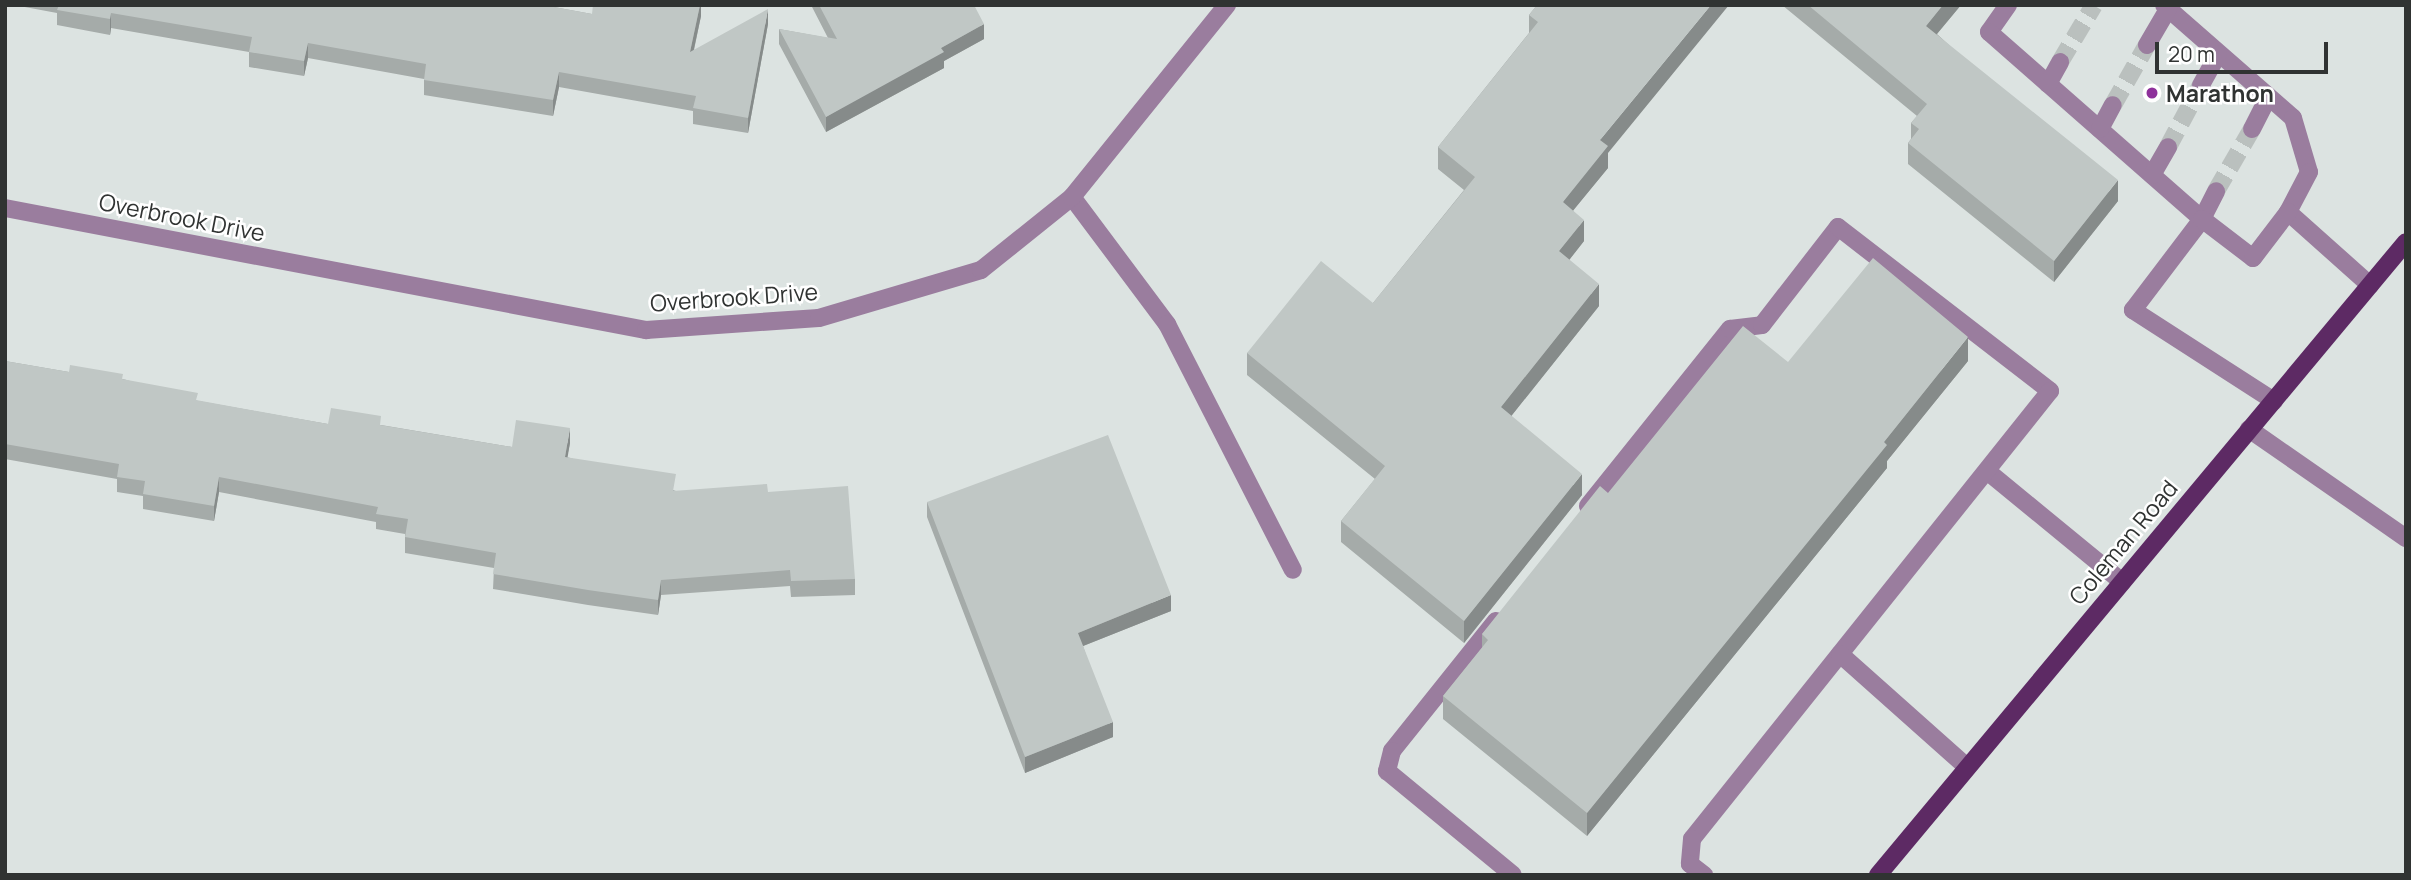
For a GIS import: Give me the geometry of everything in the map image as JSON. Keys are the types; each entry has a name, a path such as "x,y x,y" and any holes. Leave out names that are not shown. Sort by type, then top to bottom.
{"main road":[{"name":"Coleman Road","path":"1878,875 2406,242"}],"street":[{"name":"Overbrook Drive","path":"5,208 646,330 819,318 981,270 1072,197 1227,5"},
{"path":"2008,5 1989,32 2202,219 2253,258 2288,212 2309,172 2293,118 2166,7 2147,45"},
{"path":"2201,85 2218,54"},
{"path":"2048,84 2060,62"},
{"path":"2252,129 2268,97"},
{"path":"2100,129 2113,105"},
{"path":"2152,175 2168,147"},
{"path":"2216,191 2202,219 2133,310 2274,401"},
{"path":"1072,197 1167,324 1293,570"},
{"path":"2288,212 2370,285"},
{"path":"1574,524 1730,329 1762,326 1838,227 2050,391 1692,839 1691,871"},
{"path":"2249,429 2406,538"},
{"path":"1987,471 2122,582"},
{"path":"1505,611 1392,751 1387,771 1513,875"},
{"path":"1840,654 1968,767"}],"building":[{"path":"59,5 543,5 592,14 593,5 700,5 690,52 768,9 748,118 693,108 696,96 559,72 553,100 424,80 426,64 308,43 304,61 249,52 252,37 111,13 110,19 57,10"},
{"path":"819,5 974,5 984,24 941,48 944,52 826,117 779,29 837,39"},
{"path":"1537,5 1711,5 1600,140 1608,146 1563,202 1584,220 1559,251 1599,284 1501,407 1582,474 1464,621 1341,521 1385,466 1247,353 1321,261 1373,303 1475,177 1438,147 1538,22 1529,15"},
{"path":"1808,5 1943,5 1926,26 2118,180 2054,261 1908,143 1919,129 1911,123 1927,104"},
{"path":"1873,258 1968,337 1884,442 1887,445 1587,813 1443,696 1488,640 1482,634 1600,486 1608,493 1743,326 1788,362"},
{"path":"5,361 69,372 70,365 123,374 122,379 198,393 196,400 328,424 331,408 381,416 380,425 512,447 516,420 570,428 565,457 676,474 673,491 767,484 768,492 848,486 855,579 791,581 790,570 661,580 658,600 493,574 496,553 405,537 408,519 376,514 378,507 219,477 214,506 143,494 145,481 117,477 119,464 5,444"},
{"path":"1108,435 1171,595 1078,633 1113,722 1025,757 927,502"}],"tunnel":[{"path":"2060,62 2094,5"},
{"path":"2113,105 2147,45"},
{"path":"2168,147 2201,85"},
{"path":"2216,191 2252,129"}],"place":[{"name":"Marathon","path":"2152,93"}]}
